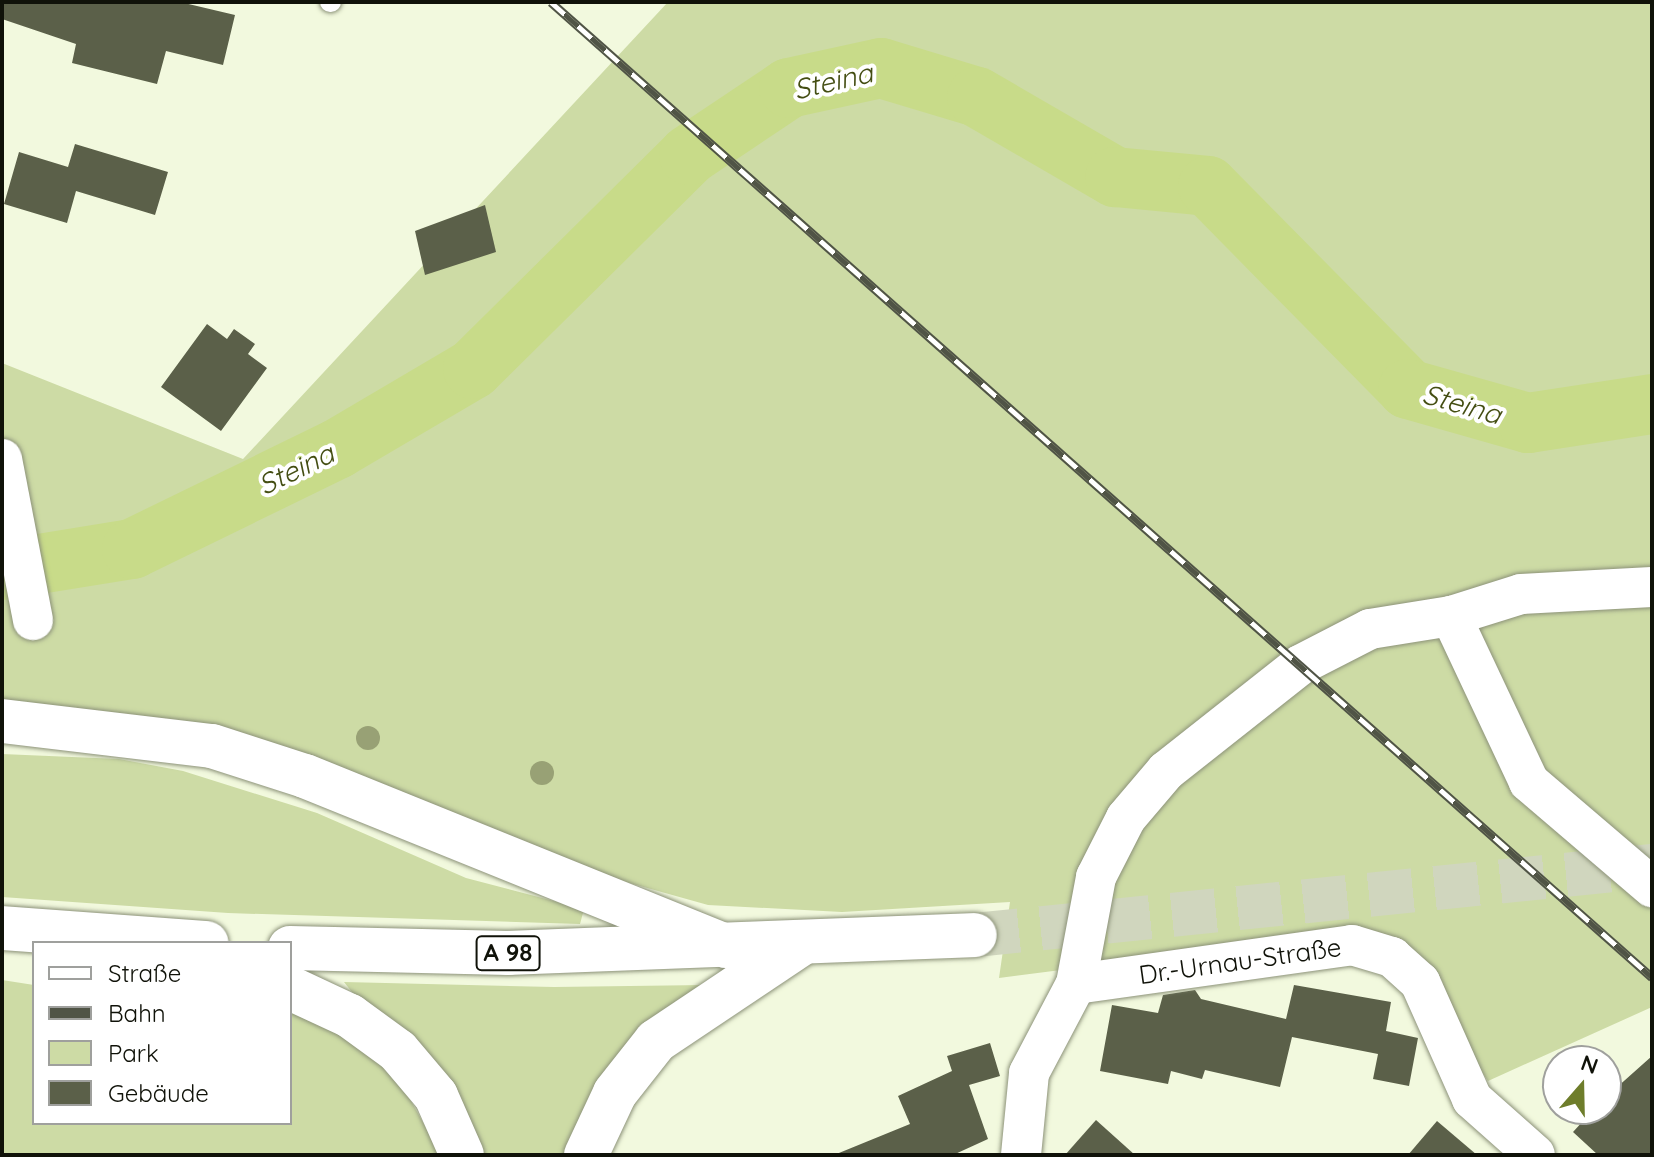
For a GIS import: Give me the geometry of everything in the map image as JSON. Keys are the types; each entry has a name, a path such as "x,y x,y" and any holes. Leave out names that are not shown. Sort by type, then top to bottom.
{"highway":[{"path":"2,721 212,746 305,776 726,946"},
{"path":"2,928 175,941"},
{"name":"A 98","path":"292,948 509,953 975,935"},
{"path":"586,1155 615,1093 656,1041 803,943"},
{"path":"292,989 350,1016 398,1051 436,1096 462,1155"}],"street":[{"path":"8,476 33,620"},
{"path":"1021,1155 1029,1073 1076,984 1096,877 1126,818 1166,771 1300,665 1370,629 1451,616 1521,594 1652,587"},
{"path":"1451,616 1529,782 1652,887"},
{"name":"Dr.-Urnau-Straße","path":"1076,984 1352,945 1392,957 1420,982 1472,1099 1535,1155"}],"green space":[{"path":"668,2 1652,2 1652,1007 1568,1045 1542,1045 1542,1057 1488,1081 1455,1032 1442,981 1423,962 1359,932 999,978 1010,902 842,912 708,905 2,707 2,363 243,459"},
{"path":"2,754 119,759 183,771 317,813 466,878 584,909 580,924 228,913 2,897"},
{"path":"2,980 32,985 32,1125 292,1125 292,1013 339,1033 374,1059 406,1092 441,1155 2,1155"},
{"path":"344,982 554,987 705,985 635,1041 593,1089 565,1155 481,1155"}],"building":[{"path":"2,2 180,2 235,15 223,65 166,51 157,84 72,63 76,44 2,19"},
{"path":"75,144 168,172 155,215 76,191 67,223 4,204 19,152 68,167"},
{"path":"485,205 496,252 425,275 415,231"},
{"path":"207,324 227,339 234,329 255,344 248,354 267,368 221,431 161,387"},
{"path":"1294,985 1391,1002 1386,1031 1418,1038 1409,1086 1373,1079 1378,1054 1292,1037 1280,1087 1205,1070 1202,1079 1171,1071 1168,1084 1100,1071 1112,1005 1158,1013 1163,995 1195,990 1201,999 1286,1019"},
{"path":"990,1043 1000,1076 969,1085 988,1139 953,1155 834,1155 910,1124 898,1096 952,1071 947,1056"},
{"path":"1652,1056 1652,1155 1598,1155 1573,1132 1579,1125 1622,1125 1622,1083"},
{"path":"1096,1120 1135,1155 1065,1155"},
{"path":"1437,1121 1477,1155 1408,1155"}],"waterway":[{"name":"Steina","path":"2,570 132,549 337,449 473,369 689,155 789,88 881,68 977,97 1115,177 1208,186 1408,389 1528,423 1652,404"}],"tunnel":[{"path":"975,935 1652,866"}],"railway":[{"path":"551,2 1652,977"}]}
